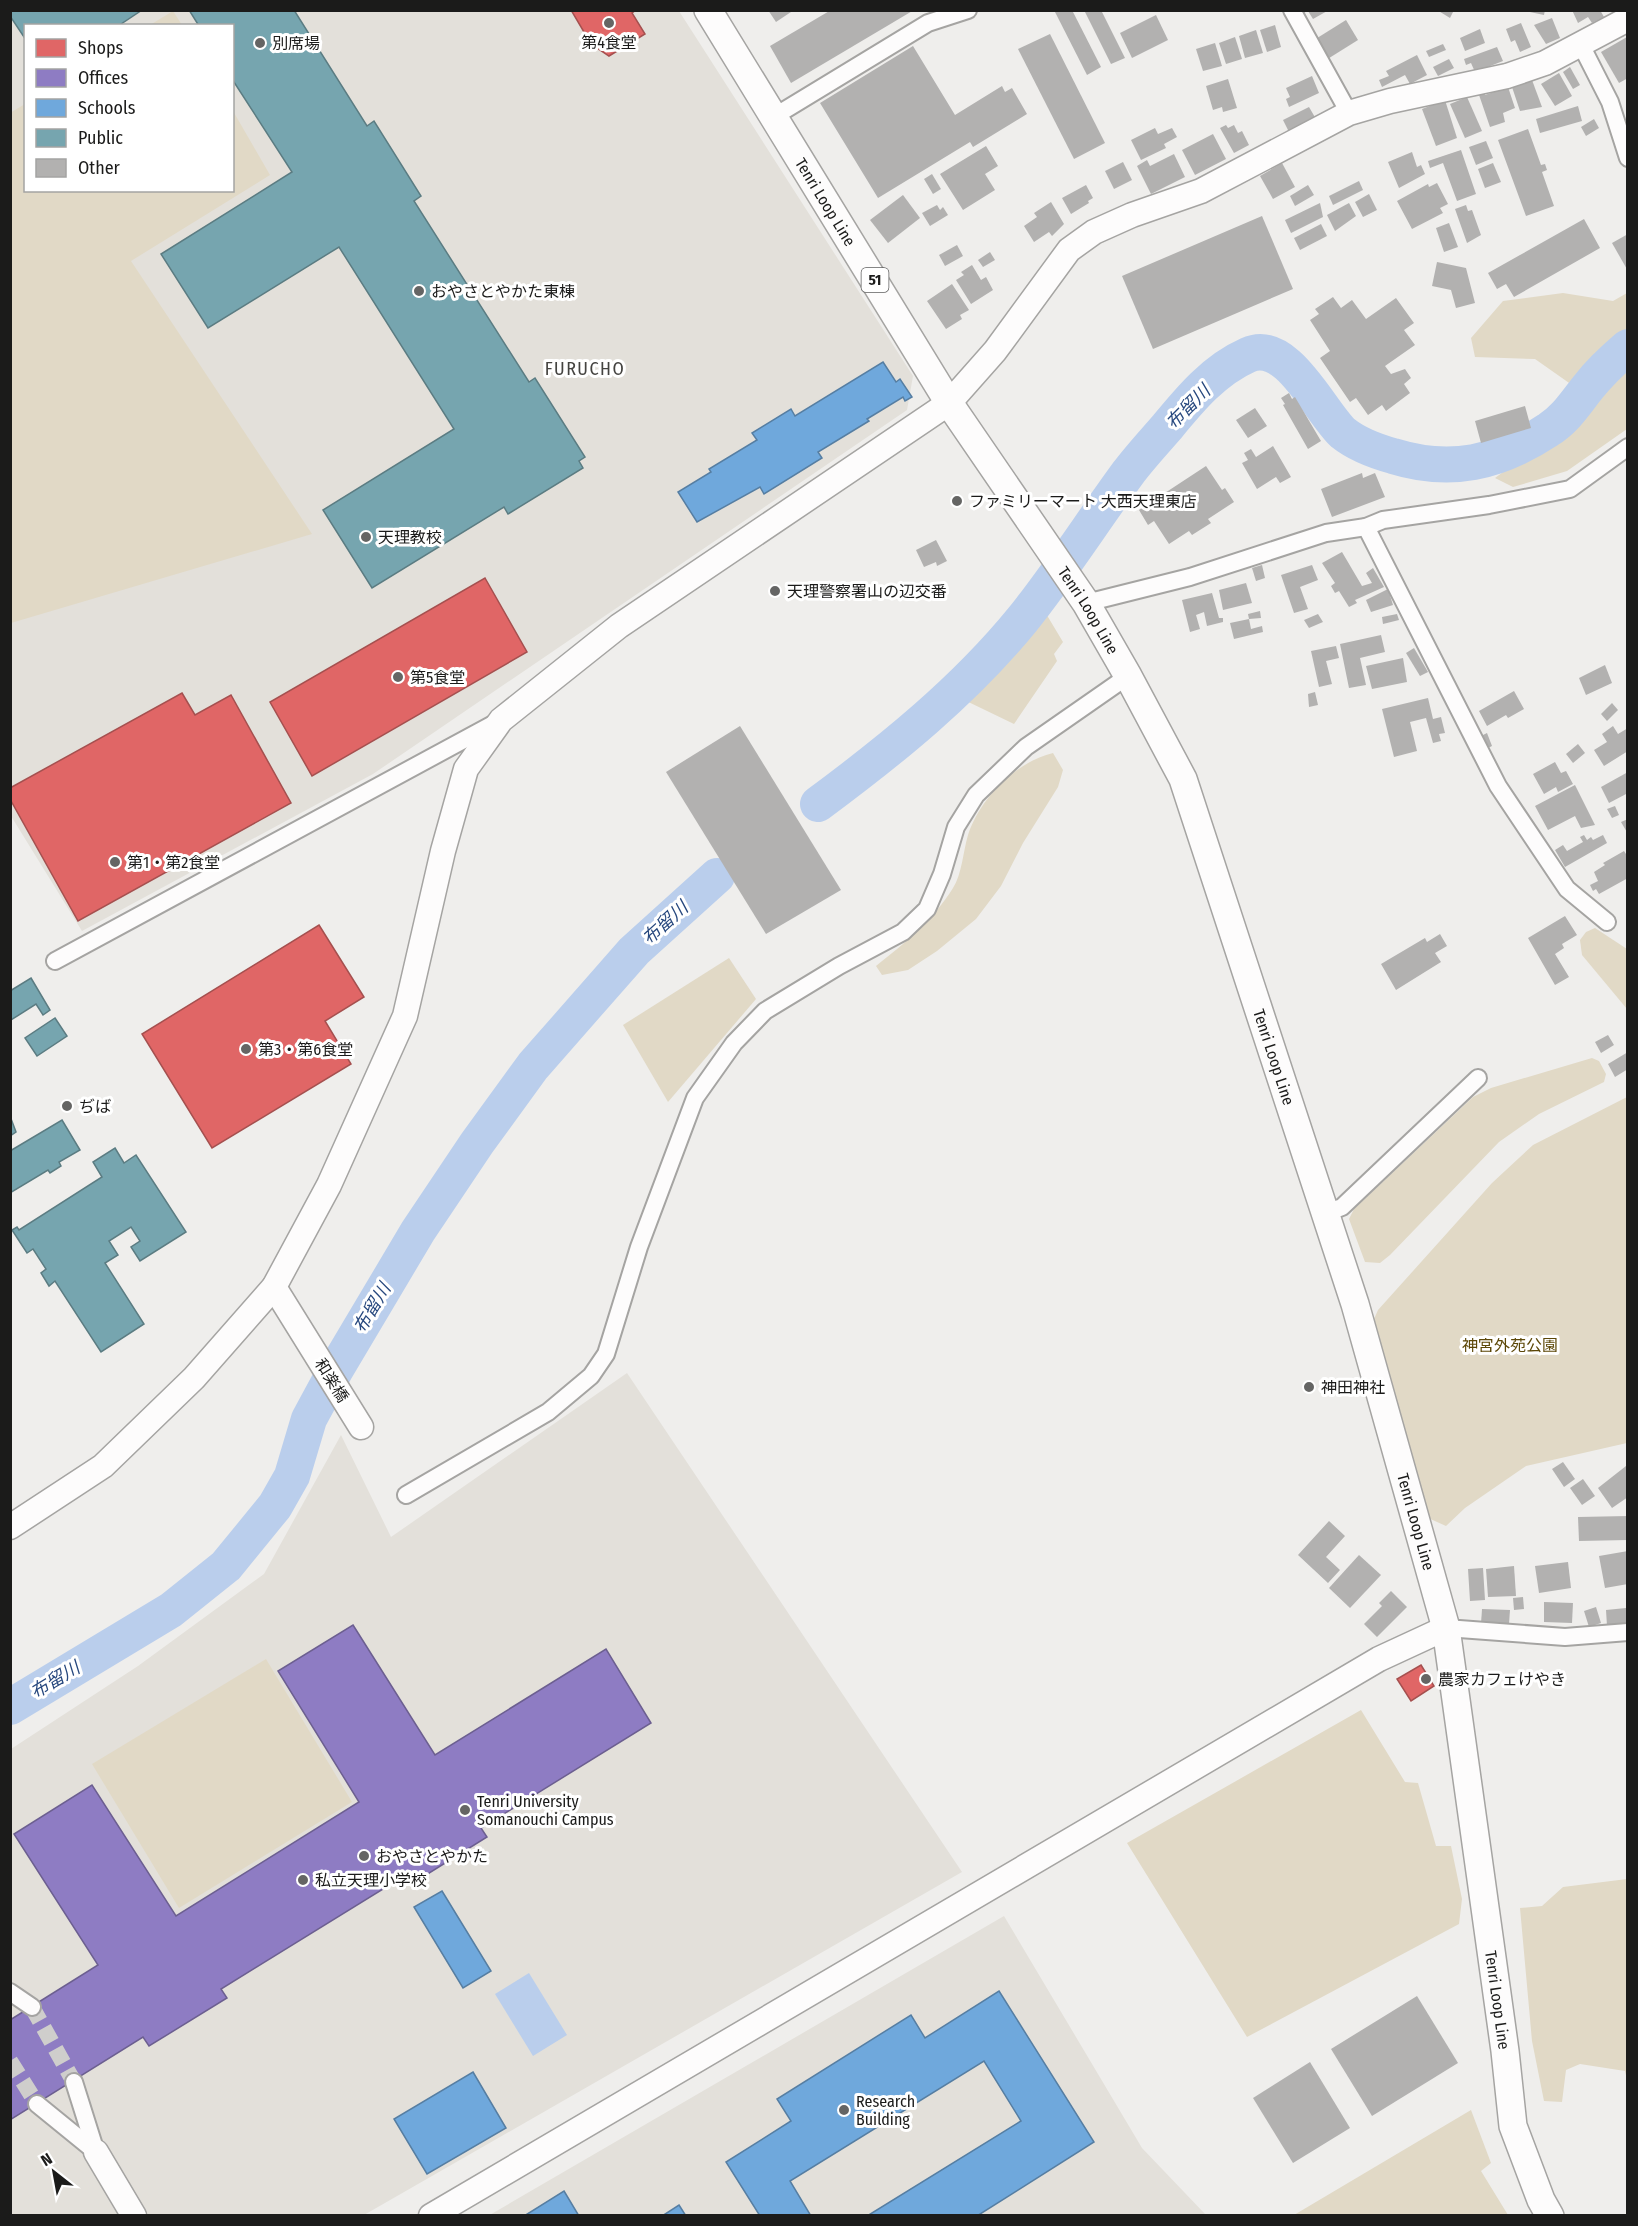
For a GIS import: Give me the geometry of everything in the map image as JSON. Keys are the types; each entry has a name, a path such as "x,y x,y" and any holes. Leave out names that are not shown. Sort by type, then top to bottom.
{"main road":[{"name":"Tenri Loop Line","path":"708,10 949,403 1079,594 1128,676 1183,779 1355,1304 1446,1628 1505,2051 1513,2126 1541,2200 1550,2216"}],"street":[{"path":"775,116 928,23 968,10"},
{"path":"1292,10 1349,113"},
{"path":"55,961 501,720 619,626 949,403 995,351 1069,250 1094,232 1201,191 1349,113 1390,101 1507,76 1545,63 1628,19"},
{"path":"1580,43 1610,102 1628,158"},
{"path":"1079,594 1190,577 1326,533 1366,527 1383,520 1489,505 1570,489 1628,447"},
{"path":"1366,527 1498,786 1567,889 1607,922"},
{"path":"406,1495 548,1412 591,1376 606,1354 639,1247 695,1098 734,1042 765,1011 839,966 903,932 927,909 942,874 956,827 976,795 1026,747 1128,676"},
{"path":"10,1527 103,1466 194,1378 274,1287 329,1185 405,1016 443,851 466,769 501,720"},
{"path":"1324,1214 1342,1206 1478,1078"},
{"name":"和楽橋","path":"274,1287 361,1427"},
{"path":"431,2216 1379,1659 1446,1628 1565,1637 1628,1632"},
{"path":"10,1992 32,2007"},
{"path":"74,2082 96,2152 134,2216"},
{"path":"37,2104 96,2152"}],"shaded area":[{"name":"天理教校","path":"11,11 679,11 913,376 907,410 373,774 82,931 11,816"},
{"name":"Tenri University Somanouchi Campus","path":"627,1373 962,1872 364,2215 11,2216 11,1749 138,1666 264,1574 341,1435 391,1537"},
{"path":"1004,1916 1142,2148 1206,2215 488,2216"}],"green space":[{"path":"173,11 181,24 152,24"},
{"path":"24,105 24,192 234,192 234,113 270,175 131,261 312,534 11,623 10,113"},
{"path":"1563,293 1613,301 1627,293 1627,429 1567,471 1513,487 1495,478 1534,449 1582,420 1572,385 1535,359 1475,357 1471,338 1503,301"},
{"path":"1042,607 1063,642 1054,654 1057,661 1014,724 956,696"},
{"path":"1053,753 1063,770 1058,787 1023,843 1001,886 976,919 937,951 908,970 882,975 876,966 928,921 953,888 960,870 968,835 981,808 990,796 1013,773"},
{"path":"1595,928 1627,949 1627,1009 1582,955 1580,940 1586,932"},
{"path":"729,958 756,999 668,1102 623,1025"},
{"path":"1592,1058 1599,1061 1606,1074 1604,1082 1539,1114 1499,1142 1390,1255 1380,1263 1365,1262 1349,1219 1354,1209 1473,1097 1491,1088"},
{"name":"神宮外苑公園","path":"1627,1097 1627,1443 1526,1466 1465,1508 1446,1526 1426,1517 1370,1328 1378,1310 1492,1183 1533,1145"},
{"path":"266,1659 352,1802 179,1908 92,1764"},
{"path":"1361,1710 1405,1782 1418,1783 1436,1846 1451,1846 1462,1899 1459,1924 1247,2037 1127,1843"},
{"path":"1627,1879 1627,2080 1625,2071 1580,2064 1566,2070 1562,2102 1544,2101 1532,2041 1520,1908 1542,1906 1563,1887"},
{"path":"1471,2110 1491,2163 1481,2171 1508,2215 1294,2215"}],"water":[{"path":"529,1973 567,2035 533,2056 495,1994"}],"building: Shops":[{"name":"第4食堂","path":"571,10 636,10 632,13 645,34 609,56 591,44"},
{"name":"第5食堂","path":"485,578 527,652 312,776 270,702"},
{"name":"第1・第2食堂","path":"182,693 195,715 231,695 291,803 78,921 10,799 10,788"},
{"name":"第3・第6食堂","path":"319,925 364,997 325,1021 351,1064 212,1148 142,1034"},
{"path":"1421,1665 1434,1686 1411,1701 1397,1679"}],"building: Offices":[{"name":"おやさとやかた","path":"353,1625 435,1755 606,1649 651,1723 481,1828 487,1837 410,1885 404,1876 221,1989 227,1998 149,2046 143,2037 10,2120 10,2020 98,1965 14,1834 92,1785 176,1916 359,1802 278,1671"}],"building: Schools":[{"path":"883,362 896,382 900,379 912,397 905,401 903,397 867,419 869,421 818,452 822,458 764,494 760,487 697,522 678,492 711,472 709,469 757,440 752,433 791,409 795,416"},
{"path":"442,1891 491,1971 463,1988 414,1907"},
{"name":"Research Building","path":"999,1991 1094,2142 977,2216 867,2216 1021,2121 984,2061 790,2181 811,2216 760,2216 726,2162 791,2121 777,2099 911,2015 925,2038"},
{"path":"473,2072 506,2128 427,2174 394,2119"},
{"path":"564,2191 579,2216 524,2216"},
{"path":"679,2205 686,2216 662,2216"}],"building: Public":[{"path":"10,10 142,10 121,24 24,24 24,37 10,16"},
{"name":"おやさとやかた東棟","path":"189,10 294,10 367,126 374,121 421,196 414,201 529,382 535,378 585,457 579,461 583,468 508,514 504,507 372,588 323,510 454,429 339,247 208,328 161,254 292,172 234,82 234,24 198,24"},
{"path":"31,978 50,1010 43,1015 36,1004 11,1020 10,991"},
{"path":"55,1018 67,1036 37,1056 25,1038"},
{"path":"10,1116 16,1132 10,1136"},
{"path":"62,1120 80,1150 59,1162 61,1166 50,1173 48,1170 10,1193 10,1151"},
{"path":"115,1148 124,1163 136,1155 186,1232 140,1261 131,1247 140,1241 131,1227 109,1241 118,1255 105,1263 144,1324 101,1352 55,1281 49,1286 41,1273 46,1269 33,1249 27,1253 12,1230 17,1227 19,1230 102,1177 93,1162"}],"building: Other":[{"path":"768,10 794,10 776,22"},
{"path":"831,10 914,10 791,83 770,46"},
{"path":"1054,10 1072,10 1101,67 1087,75"},
{"path":"1084,10 1101,10 1125,58 1111,64"},
{"path":"1297,10 1329,10 1313,19 1308,11 1299,15"},
{"path":"1437,10 1454,10 1450,18"},
{"path":"1520,10 1545,10 1544,15"},
{"path":"1572,10 1600,10 1604,17 1592,23 1588,17 1578,23"},
{"path":"1156,15 1168,40 1132,58 1120,33"},
{"path":"1552,18 1560,38 1546,44 1534,25"},
{"path":"1346,20 1358,40 1326,60 1314,40"},
{"path":"1521,23 1531,47 1520,52 1515,40 1511,42 1506,29"},
{"path":"1275,25 1281,47 1267,52 1260,30"},
{"path":"1480,29 1485,43 1465,51 1460,38"},
{"path":"1256,30 1263,53 1245,58 1239,36"},
{"path":"1050,34 1105,143 1074,159 1018,49"},
{"path":"1235,37 1242,59 1226,64 1219,43"},
{"path":"1627,37 1628,78 1619,83 1601,52"},
{"path":"1215,43 1222,66 1203,71 1196,49"},
{"path":"1443,44 1446,50 1429,57 1426,51"},
{"path":"913,46 955,115 1002,86 1005,92 1012,88 1027,114 973,147 970,142 878,198 820,103"},
{"path":"1497,47 1503,61 1475,72 1471,63 1466,65 1464,59"},
{"path":"1417,55 1427,75 1410,84 1405,75 1382,87 1379,80 1389,76 1386,71"},
{"path":"1449,59 1454,68 1438,76 1433,67"},
{"path":"1570,67 1580,85 1573,89 1563,72"},
{"path":"1559,73 1572,96 1555,106 1541,84"},
{"path":"1312,76 1319,93 1289,107 1286,99 1290,97 1286,88"},
{"path":"1228,79 1237,108 1223,112 1222,107 1213,110 1206,86"},
{"path":"1532,80 1542,107 1520,111 1512,87"},
{"path":"1508,87 1515,108 1503,113 1505,122 1490,127 1478,92 1483,90 1485,95"},
{"path":"1467,97 1482,131 1465,138 1450,104"},
{"path":"1445,100 1457,138 1436,146 1422,109"},
{"path":"1578,106 1582,121 1540,133 1536,119"},
{"path":"1309,107 1316,119 1289,132 1283,120"},
{"path":"1594,119 1599,128 1586,136 1581,127"},
{"path":"1226,125 1228,128 1234,125 1238,133 1242,131 1249,145 1234,153 1220,128"},
{"path":"1155,128 1158,134 1172,128 1177,137 1164,144 1166,148 1141,160 1131,140"},
{"path":"1528,129 1541,165 1545,164 1547,170 1542,172 1554,206 1526,216 1498,140"},
{"path":"1213,134 1226,159 1195,175 1182,150"},
{"path":"1486,141 1493,158 1476,165 1469,147"},
{"path":"986,146 998,166 985,174 995,190 963,210 940,174"},
{"path":"1461,150 1476,194 1457,201 1443,163 1430,168 1428,161"},
{"path":"1412,152 1417,167 1421,165 1425,174 1399,188 1388,162"},
{"path":"1174,154 1185,177 1151,194 1137,166 1147,160 1150,166"},
{"path":"1123,162 1132,180 1114,189 1105,171"},
{"path":"1282,163 1295,187 1273,199 1260,176"},
{"path":"1493,163 1501,182 1485,188 1478,169"},
{"path":"932,174 941,189 933,194 924,179"},
{"path":"1359,181 1363,190 1333,205 1329,196"},
{"path":"1437,183 1448,204 1440,208 1443,213 1412,229 1397,201 1428,184 1429,187"},
{"path":"1086,185 1093,198 1071,214 1062,198"},
{"path":"1308,185 1314,195 1295,206 1290,196"},
{"path":"1369,194 1377,210 1363,217 1355,202"},
{"path":"903,195 920,218 888,243 870,220"},
{"path":"1051,202 1064,224 1052,236 1049,232 1034,242 1024,226 1037,217 1034,213"},
{"path":"1320,203 1323,217 1291,233 1285,220"},
{"path":"1349,203 1356,216 1335,231 1327,215"},
{"path":"937,205 940,210 943,207 948,215 930,226 922,213"},
{"path":"1466,205 1468,211 1472,210 1481,235 1467,243 1455,209"},
{"path":"1262,216 1293,289 1153,349 1122,276"},
{"path":"1584,219 1600,248 1514,297 1506,284 1497,289 1488,273"},
{"path":"1449,223 1458,247 1444,252 1436,228"},
{"path":"1321,224 1327,236 1300,250 1294,238"},
{"path":"1628,234 1628,271 1612,243"},
{"path":"957,245 963,256 945,266 939,255"},
{"path":"990,252 995,260 983,267 978,260"},
{"path":"1437,262 1466,268 1475,303 1456,308 1451,290 1432,286"},
{"path":"972,265 981,280 986,277 993,290 971,304 956,280 964,275 961,272"},
{"path":"952,284 969,310 960,315 962,319 946,329 927,301"},
{"path":"1333,297 1341,308 1352,300 1366,319 1396,298 1414,323 1404,330 1415,345 1385,366 1391,374 1405,369 1411,378 1404,384 1410,393 1386,411 1382,405 1368,415 1356,398 1350,402 1320,358 1330,351 1310,320 1319,314 1315,309"},
{"path":"1289,393 1292,399 1295,397 1321,441 1308,449 1283,405 1285,404 1281,398"},
{"path":"1525,406 1531,428 1481,443 1475,421"},
{"path":"1255,408 1267,426 1248,438 1236,420"},
{"path":"1273,446 1291,477 1280,483 1276,477 1257,489 1242,463 1248,460 1244,453 1251,449 1256,457"},
{"path":"1206,466 1222,490 1225,488 1234,502 1208,519 1211,523 1192,535 1189,531 1169,544 1154,521 1148,525 1139,510"},
{"path":"1362,473 1363,478 1375,473 1385,497 1332,517 1321,489"},
{"path":"936,540 947,561 937,566 936,562 924,567 916,550"},
{"path":"1342,552 1362,586 1372,583 1366,573 1373,568 1384,587 1355,600 1357,603 1349,607 1339,591 1335,593 1331,586 1335,583 1322,563"},
{"path":"1262,565 1265,578 1256,581 1252,568"},
{"path":"1312,565 1318,580 1300,587 1308,609 1294,613 1281,575"},
{"path":"1246,583 1252,603 1223,610 1219,590"},
{"path":"1388,589 1393,605 1371,612 1366,600"},
{"path":"1212,593 1219,618 1223,618 1223,622 1207,626 1204,612 1196,615 1200,629 1190,632 1182,600"},
{"path":"1260,611 1261,618 1249,619 1248,614"},
{"path":"1318,614 1323,622 1309,628 1304,620"},
{"path":"1397,614 1399,620 1383,624 1382,617"},
{"path":"1249,619 1251,629 1262,626 1263,632 1234,639 1230,623"},
{"path":"1381,635 1385,652 1360,658 1366,685 1349,688 1340,644"},
{"path":"1336,646 1339,658 1326,661 1332,684 1319,687 1311,651"},
{"path":"1414,648 1428,672 1420,676 1406,653"},
{"path":"1403,658 1407,682 1372,689 1366,666"},
{"path":"1605,665 1612,683 1586,695 1579,678"},
{"path":"1514,691 1524,709 1508,718 1506,715 1487,726 1479,711"},
{"path":"1315,692 1318,705 1309,707 1308,694"},
{"path":"1428,698 1433,719 1441,717 1445,733 1439,734 1441,741 1433,743 1426,718 1410,722 1417,751 1394,757 1382,709"},
{"path":"1612,703 1618,710 1607,721 1601,714"},
{"path":"740,726 841,890 766,934 666,772"},
{"path":"1613,726 1618,734 1628,728 1628,751 1604,766 1594,750 1607,742 1602,734"},
{"path":"1487,733 1492,746 1486,749 1481,736"},
{"path":"1578,744 1585,753 1573,763 1566,754"},
{"path":"1555,762 1561,773 1566,771 1573,784 1558,792 1556,787 1544,794 1533,774"},
{"path":"1628,772 1628,793 1609,803 1601,787"},
{"path":"1575,785 1595,825 1581,828 1575,816 1548,830 1535,806"},
{"path":"1615,806 1619,815 1612,818 1607,809"},
{"path":"1628,819 1628,834 1621,822"},
{"path":"1584,835 1587,840 1591,837 1593,840 1603,835 1607,843 1565,867 1555,850 1563,845 1567,851 1583,842 1580,837"},
{"path":"1624,851 1628,857 1628,878 1599,894 1596,889 1593,891 1590,885 1598,881 1594,872 1605,865 1603,863"},
{"path":"1565,916 1577,935 1562,944 1564,948 1555,954 1569,977 1555,985 1528,938"},
{"path":"1440,934 1447,946 1435,953 1441,962 1396,990 1381,964 1425,938 1427,942"},
{"path":"1608,1035 1614,1045 1601,1053 1595,1042"},
{"path":"1628,1052 1628,1069 1615,1077 1608,1064"},
{"path":"1563,1462 1575,1479 1564,1487 1552,1469"},
{"path":"1626,1466 1628,1497 1612,1508 1598,1488"},
{"path":"1583,1479 1595,1496 1582,1505 1570,1488"},
{"path":"1628,1516 1628,1540 1579,1541 1578,1517"},
{"path":"1329,1521 1345,1536 1326,1557 1340,1570 1328,1583 1298,1555"},
{"path":"1628,1551 1628,1584 1605,1588 1599,1556"},
{"path":"1359,1555 1381,1575 1350,1608 1329,1588"},
{"path":"1568,1562 1571,1588 1539,1593 1535,1566"},
{"path":"1514,1566 1516,1596 1488,1597 1486,1569"},
{"path":"1483,1568 1485,1600 1470,1601 1468,1569"},
{"path":"1391,1591 1407,1607 1377,1637 1364,1624 1382,1606 1379,1603"},
{"path":"1523,1597 1524,1609 1514,1610 1513,1598"},
{"path":"1544,1602 1573,1603 1572,1623 1544,1622"},
{"path":"1596,1607 1601,1623 1589,1627 1584,1611"},
{"path":"1626,1608 1628,1624 1607,1626 1606,1610"},
{"path":"1482,1609 1510,1610 1509,1624 1481,1624"},
{"path":"1417,1996 1458,2063 1372,2116 1331,2049"},
{"path":"1310,2062 1350,2128 1293,2163 1253,2098"}],"waterway":[{"name":"布留川","path":"818,804 926,718 1000,646 1050,584 1137,461 1194,396 1213,377 1236,361 1262,352 1276,357 1302,379 1343,433 1361,444 1380,452 1414,461 1454,464 1474,462 1511,451 1554,426 1612,361 1628,347"},
{"name":"布留川","path":"10,1707 171,1610 226,1566 275,1506 292,1476 309,1419 336,1369 418,1231 477,1143 533,1066 634,951 717,876"}],"tunnel":[{"path":"32,2007 74,2082"},
{"path":"10,2061 37,2104"}],"place":[{"name":"第4食堂","path":"609,23"},
{"name":"別席場","path":"260,43"},
{"name":"おやさとやかた東棟","path":"419,291"},
{"name":"ファミリーマート 大西天理東店","path":"957,501"},
{"name":"天理教校","path":"366,537"},
{"name":"天理警察署山の辺交番","path":"775,591"},
{"name":"第5食堂","path":"398,677"},
{"name":"第1・第2食堂","path":"115,862"},
{"name":"第3・第6食堂","path":"246,1049"},
{"name":"ぢば","path":"67,1106"},
{"name":"神田神社","path":"1309,1387"},
{"name":"農家カフェけやき","path":"1426,1679"},
{"name":"Tenri University Somanouchi Campus","path":"465,1810"},
{"name":"おやさとやかた","path":"364,1856"},
{"name":"私立天理小学校","path":"303,1880"},
{"name":"Research Building","path":"844,2110"}],"district":[{"name":"FURUCHO","path":"585,369"}]}
